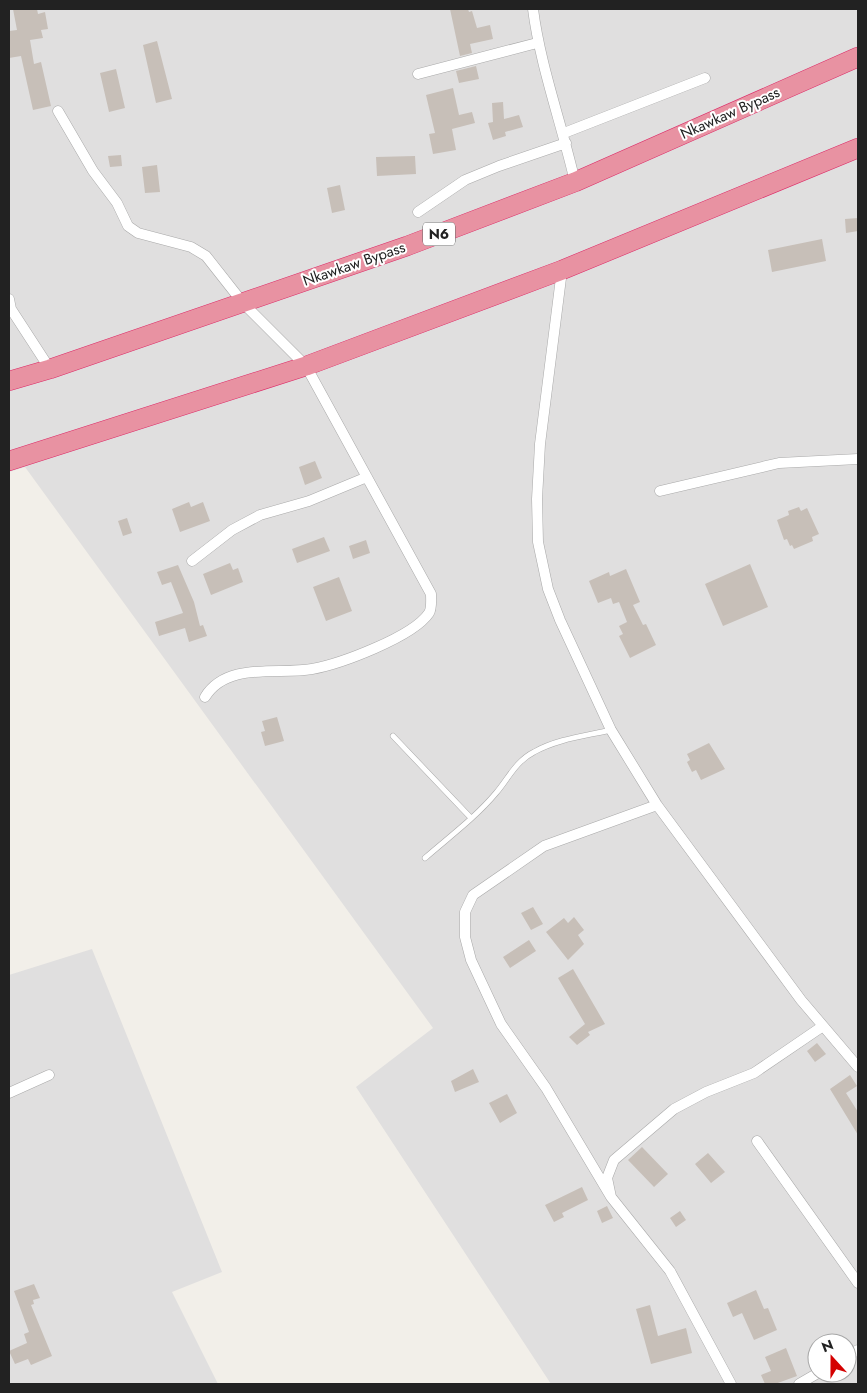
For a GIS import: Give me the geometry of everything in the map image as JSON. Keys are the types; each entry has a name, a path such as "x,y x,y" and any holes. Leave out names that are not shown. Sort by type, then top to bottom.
{"highway":[{"name":"Nkawkaw Bypass","path":"9,381 50,369 408,246 575,182 858,57"},
{"path":"9,461 306,366 562,270 858,148"}],"street":[{"path":"532,9 537,43 564,133 575,182"},
{"path":"418,74 537,43"},
{"path":"564,133 705,78"},
{"path":"58,111 93,171 117,202 128,226 138,234 190,246 206,256 243,303 306,366 431,594 431,611 422,622 395,639 339,661 312,669 236,674 208,691 205,697"},
{"path":"418,212 465,180 566,143"},
{"path":"562,270 540,444 537,499 538,542 548,590 611,730 657,805 823,1026 858,1067"},
{"path":"9,299 11,309 50,369"},
{"path":"660,490 779,463 858,460"},
{"path":"192,561 232,530 260,515 309,501 367,477"},
{"path":"657,805 544,846 473,895 465,912 465,937 471,960 501,1024 546,1088 610,1197 670,1271 731,1384"},
{"path":"610,1197 607,1178 614,1160 674,1108 706,1092 754,1073 823,1026"},
{"path":"9,1093 49,1075"},
{"path":"757,1141 858,1283"}],"lane":[{"path":"425,858 471,818 495,794 517,764 532,752 552,744 611,730"},
{"path":"393,736 471,818"}],"shaded area":[{"path":"9,9 858,9 858,1384 551,1384 356,1087 433,1028 25,467 9,472"},
{"path":"92,949 222,1272 172,1292 218,1384 9,1384 9,975"}],"building":[{"path":"13,9 37,9 38,14 45,12 48,29 41,30 43,38 30,40 34,64 41,62 51,106 33,110 21,56 9,58 9,31 17,30"},
{"path":"450,9 468,9 469,12 472,11 477,28 490,25 493,39 470,44 472,53 460,56"},
{"path":"157,41 172,99 156,103 143,45"},
{"path":"476,66 479,79 459,83 456,71"},
{"path":"116,69 125,108 109,112 100,73"},
{"path":"453,88 459,115 472,112 475,123 452,129 456,150 433,154 429,134 435,133 426,95"},
{"path":"503,102 504,119 519,115 523,127 505,132 506,136 493,140 488,123 493,122 492,103"},
{"path":"121,155 122,166 110,167 108,156"},
{"path":"415,156 416,174 377,176 376,157"},
{"path":"157,165 160,192 145,193 142,167"},
{"path":"340,185 345,210 332,213 327,188"},
{"path":"858,218 858,231 846,233 845,219"},
{"path":"822,239 826,261 772,272 768,250"},
{"path":"315,461 322,478 305,485 299,467"},
{"path":"189,502 191,507 203,502 210,521 180,532 172,509"},
{"path":"799,507 801,511 807,508 819,534 812,537 813,541 794,549 792,545 790,546 787,539 784,540 777,520 789,515 788,511"},
{"path":"127,518 132,533 123,536 118,521"},
{"path":"324,537 330,551 297,563 292,549"},
{"path":"366,540 370,553 353,559 349,546"},
{"path":"230,563 233,570 238,568 243,582 211,595 203,574"},
{"path":"750,564 768,607 723,626 705,584"},
{"path":"178,565 194,602 200,626 203,625 207,636 189,642 185,628 159,636 155,622 183,613 171,582 162,585 157,572"},
{"path":"626,569 640,602 633,605 643,625 646,624 656,645 630,658 619,636 623,634 619,626 627,622 619,602 613,604 611,598 598,603 589,581 609,572 610,576"},
{"path":"339,577 352,611 326,621 313,587"},
{"path":"277,717 284,741 265,746 261,732 265,731 262,721"},
{"path":"709,743 725,769 701,780 696,770 692,772 687,762 690,760 687,754"},
{"path":"533,907 543,924 531,930 521,913"},
{"path":"574,917 584,930 578,935 584,944 568,960 546,932 564,918 568,923"},
{"path":"529,940 536,951 510,968 503,957"},
{"path":"573,969 605,1024 588,1032 590,1035 577,1045 569,1037 585,1024 558,978"},
{"path":"817,1043 826,1054 815,1062 807,1051"},
{"path":"473,1069 479,1082 455,1092 451,1081"},
{"path":"850,1075 857,1086 846,1093 858,1112 858,1135 830,1089"},
{"path":"507,1094 517,1113 500,1123 489,1103"},
{"path":"642,1147 668,1174 654,1187 628,1160"},
{"path":"708,1153 725,1172 711,1183 695,1164"},
{"path":"582,1187 588,1200 562,1213 564,1217 554,1222 545,1205"},
{"path":"607,1206 613,1218 602,1223 597,1211"},
{"path":"680,1211 686,1220 676,1227 670,1218"},
{"path":"34,1284 40,1298 33,1300 34,1304 31,1305 52,1356 31,1365 28,1359 15,1364 9,1351 27,1343 24,1334 29,1332 14,1291"},
{"path":"756,1290 764,1309 768,1308 777,1330 754,1340 742,1313 733,1317 727,1303"},
{"path":"650,1305 658,1336 686,1328 692,1353 651,1364 636,1309"},
{"path":"786,1348 797,1376 775,1384 765,1384 761,1375 771,1371 765,1357"}]}
